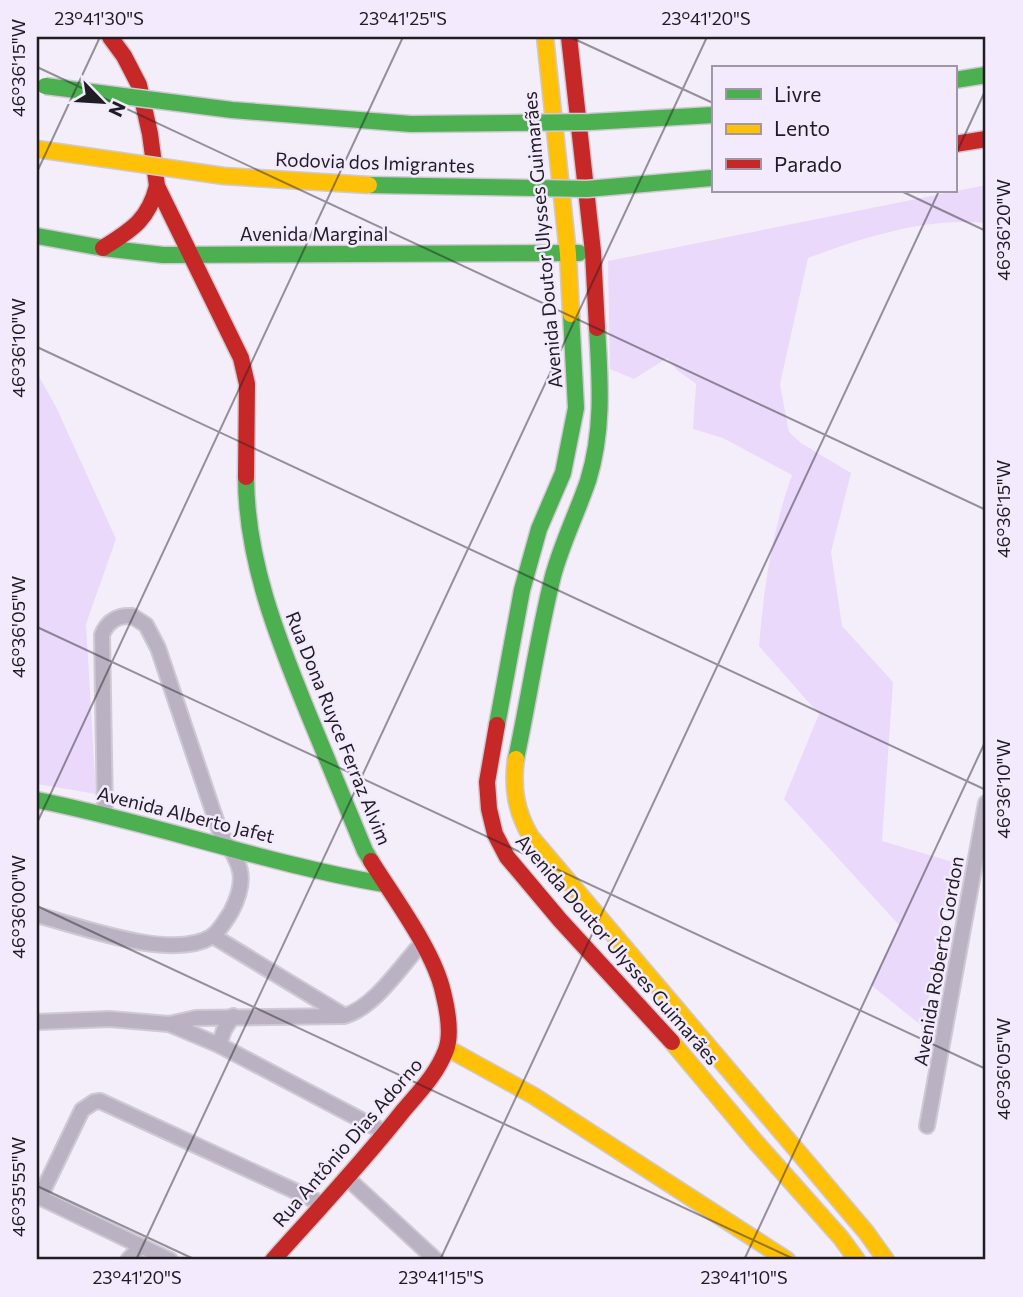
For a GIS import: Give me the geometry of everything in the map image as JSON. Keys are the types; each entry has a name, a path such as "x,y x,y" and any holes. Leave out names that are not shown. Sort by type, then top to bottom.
{"main road":[{"name":"Rua Dona Ruyce Ferraz Alvim","path":"110,37 124,56 139,85 150,134 157,186 241,358 247,384 246,504 251,542 276,635 365,851 422,943 443,990 447,1048"},
{"name":"Avenida Doutor Ulysses Guimarães","path":"545,37 568,254 576,401 570,445 536,537 522,590 487,782 489,809 495,834 507,857 560,920 650,1016 851,1259"},
{"name":"Avenida Doutor Ulysses Guimarães","path":"569,37 593,252 601,404 599,433 588,480 563,543 553,577 516,761 514,802 520,821 531,837 875,1243 886,1260"},
{"path":"956,80 986,75"},
{"name":"Rodovia dos Imigrantes","path":"41,85 232,110 411,124 590,122 712,115"},
{"path":"956,144 986,139"},
{"path":"956,150 986,148"},
{"name":"Rodovia dos Imigrantes","path":"37,149 224,176 405,187 587,189 712,178"},
{"path":"103,248 145,220 154,205 157,186"},
{"name":"Avenida Marginal","path":"37,236 163,256 593,252"},
{"path":"576,401 580,416 569,475 575,482 588,480"},
{"path":"553,577 551,554 571,502 567,495 554,494"},
{"name":"Avenida Alberto Jafet","path":"37,800 105,814 360,881 384,884"},
{"path":"325,871 346,865 365,851"},
{"path":"560,920 589,935 620,966 638,966"},
{"path":"447,1048 534,1096 787,1260"},
{"name":"Rua Antônio Dias Adorno","path":"273,1260 386,1133 436,1071 447,1048"},
{"path":"851,1259 875,1243"}],"street":[{"path":"37,915 165,946 196,943 213,936 232,910 239,891 238,859 220,832 152,633 139,618 125,615 110,622 102,635 105,814"},
{"name":"Avenida Roberto Gordon","path":"927,1126 986,803"},
{"path":"213,936 344,1016"},
{"path":"37,1022 109,1019 169,1024 197,1018 233,1016 344,1016 369,1003 422,943"},
{"path":"219,1045 233,1016"},
{"path":"169,1024 219,1045 386,1133"},
{"path":"170,1260 38,1196 82,1111 89,1105 100,1101 323,1204"},
{"path":"346,1177 434,1260"},
{"path":"128,1260 141,1246"}],"shaded area":[{"path":"986,185 986,223 940,223 896,230 808,258 780,384 789,432 801,443 851,473 831,552 842,626 893,682 882,841 953,862 935,972 922,1026 871,985 899,925 784,799 819,714 759,646 770,559 792,475 723,438 693,429 696,384 677,370 667,358 634,379 610,369 608,261"},
{"path":"37,373 57,409 116,539 86,624 96,794 37,784"}],"traffic: fast":[{"path":"956,80 986,75"},
{"path":"45,86 232,110 411,124 590,122 712,115"},
{"path":"369,185 587,189 711,178"},
{"path":"37,236 163,255 579,253"},
{"path":"497,725 522,590 539,529 563,473 576,408 571,314"},
{"path":"516,759 553,576 588,481 597,443 600,405 597,328"},
{"path":"246,477 251,538 265,597 285,656 371,861"},
{"path":"37,800 81,809 297,866 384,884"}],"traffic: slow":[{"path":"545,37 568,254 571,314"},
{"path":"37,149 224,176 369,185"},
{"path":"516,759 516,800 531,837 866,1232 886,1260"},
{"path":"672,1042 857,1260"},
{"path":"447,1048 534,1096 787,1260"}],"traffic: jam":[{"path":"110,37 124,56 139,85 150,134 157,186 241,358 247,384 246,477"},
{"path":"569,37 593,252 597,328"},
{"path":"956,144 986,139"},
{"path":"103,248 137,223 149,208 157,186"},
{"path":"497,725 487,782 489,809 495,834 507,857 560,920 672,1042"},
{"path":"273,1260 421,1090 438,1067 448,1044 449,1029 443,992 431,959 371,861"}]}
